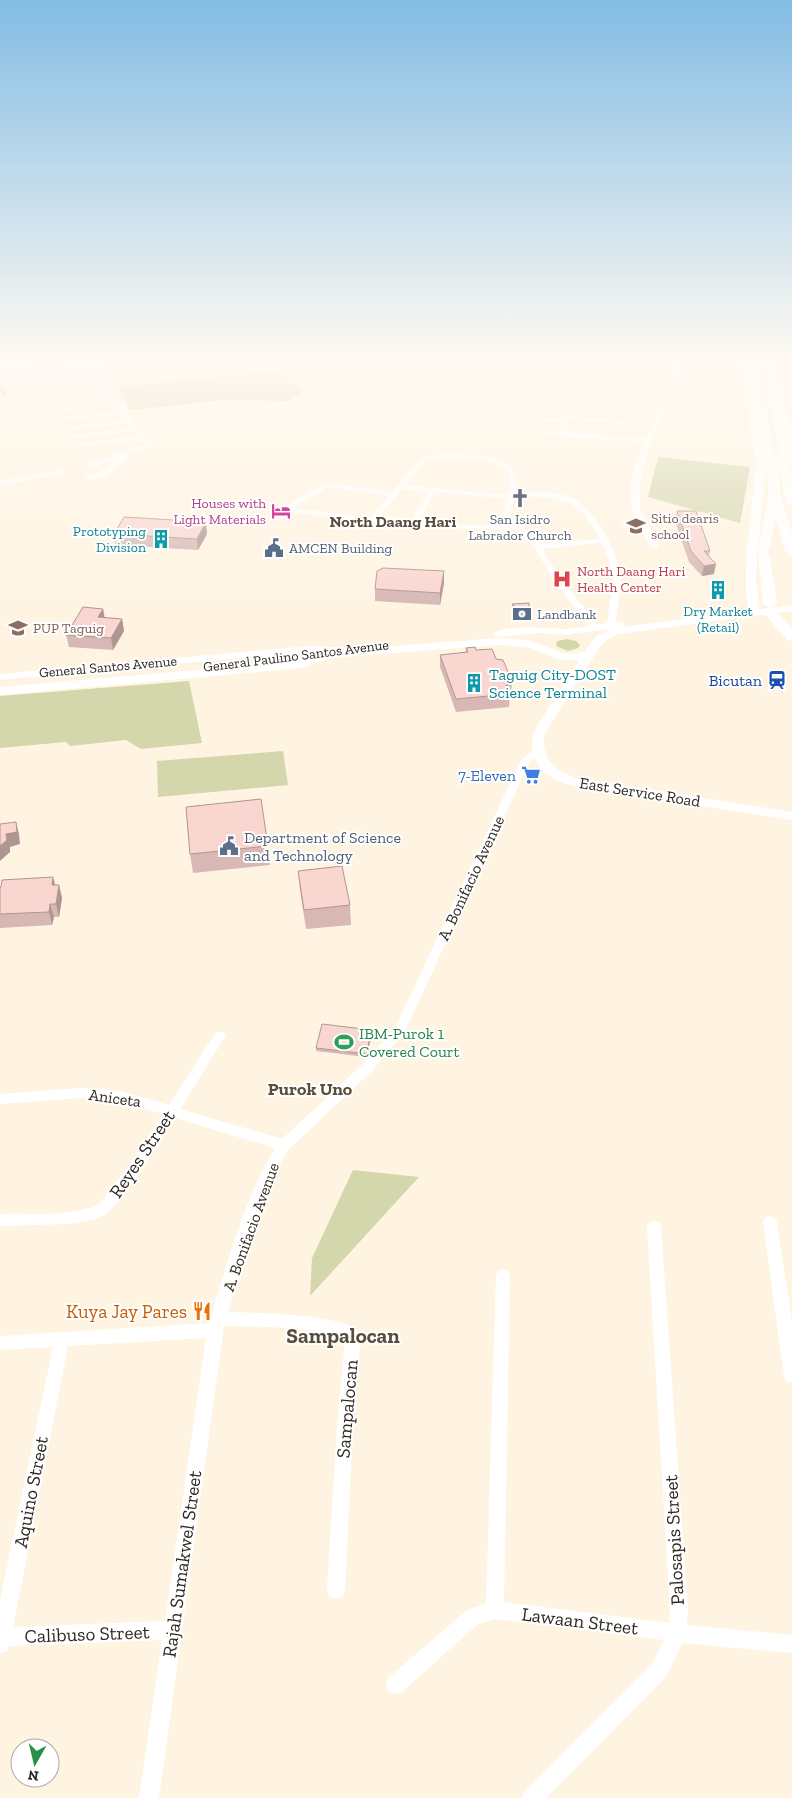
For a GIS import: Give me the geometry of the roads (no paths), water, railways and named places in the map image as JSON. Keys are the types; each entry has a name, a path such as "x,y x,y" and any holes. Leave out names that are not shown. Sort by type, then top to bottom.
{"highway":[{"path":"768,442 774,495 792,553"},
{"path":"771,442 792,538"},
{"path":"779,442 792,502"},
{"path":"783,442 792,484"},
{"path":"774,495 764,552 770,608 792,637"}],"main road":[{"path":"754,610 750,572 762,482 757,442"},
{"name":"General Paulino Santos Avenue","path":"0,691 303,664 330,655 493,642 519,643 553,654 578,658 593,649 600,638 616,631 791,604"},
{"name":"General Paulino Santos Avenue","path":"0,685 301,658 335,650 539,630 564,632 611,624 754,610"},
{"path":"537,752 538,734 593,649 588,637 564,632 550,636 543,643 553,654 565,674 564,692"},
{"name":"East Service Road","path":"537,752 544,764 554,773 573,782 792,816"}],"street":[{"path":"76,446 109,442"},
{"path":"89,466 152,444 148,442"},
{"path":"649,442 644,449 634,492 638,512 656,547"},
{"path":"89,478 103,474 137,449"},
{"path":"373,520 425,457 487,460 503,463 511,469 514,476 506,515 537,547 595,627"},
{"path":"0,483 60,472"},
{"path":"394,494 326,484 284,509 373,520 460,527 517,528"},
{"path":"402,487 569,499 587,512 604,541 613,562 617,580 611,624"},
{"path":"414,523 433,490"},
{"path":"537,547 604,541"},
{"name":"General Santos Avenue","path":"0,677 308,649 335,650"},
{"name":"A. Bonifacio Avenue","path":"216,1324 255,1205 269,1170 284,1145 367,1068 400,1030 525,762 537,752"},
{"name":"Reyes Street","path":"0,1220 82,1217 98,1213 110,1203 139,1163 220,1035"},
{"name":"Aniceta","path":"0,1099 58,1094 104,1094 133,1098 284,1145"},
{"path":"770,1222 792,1376"},
{"name":"Palosapis Street","path":"532,1798 660,1669 677,1633 679,1609 654,1227"},
{"path":"495,1610 503,1276"},
{"name":"Sampalocan","path":"216,1324 286,1322 344,1328 353,1335 345,1426 336,1590"},
{"path":"0,1343 216,1324"},
{"name":"Rajah Sumakwel Street","path":"149,1798 216,1324"},
{"name":"Aquino Street","path":"0,1640 62,1339"},
{"name":"Lawaan Street","path":"395,1685 473,1616 495,1610 677,1633 792,1644"},
{"name":"Calibuso Street","path":"0,1640 173,1630"}],"place":[{"name":"San Isidro Labrador Church","path":"520,498"},
{"name":"Houses with Light Materials","path":"281,511"},
{"name":"Sitio dearis school","path":"636,526"},
{"name":"Prototyping Division","path":"161,539"},
{"name":"AMCEN Building","path":"274,548"},
{"name":"North Daang Hari Health Center","path":"562,579"},
{"name":"Dry Market (Retail)","path":"718,590"},
{"name":"Landbank","path":"522,614"},
{"name":"PUP Taguig","path":"18,628"},
{"name":"Bicutan","path":"777,680"},
{"name":"Taguig City-DOST Science Terminal","path":"474,683"},
{"name":"7-Eleven","path":"531,775"},
{"name":"Department of Science and Technology","path":"229,846"},
{"name":"IBM-Purok 1 Covered Court","path":"344,1042"},
{"name":"Kuya Jay Pares","path":"202,1311"}],"district":[{"name":"North Daang Hari","path":"393,521"},
{"name":"Purok Uno","path":"310,1089"},
{"name":"Sampalocan","path":"343,1335"}]}
